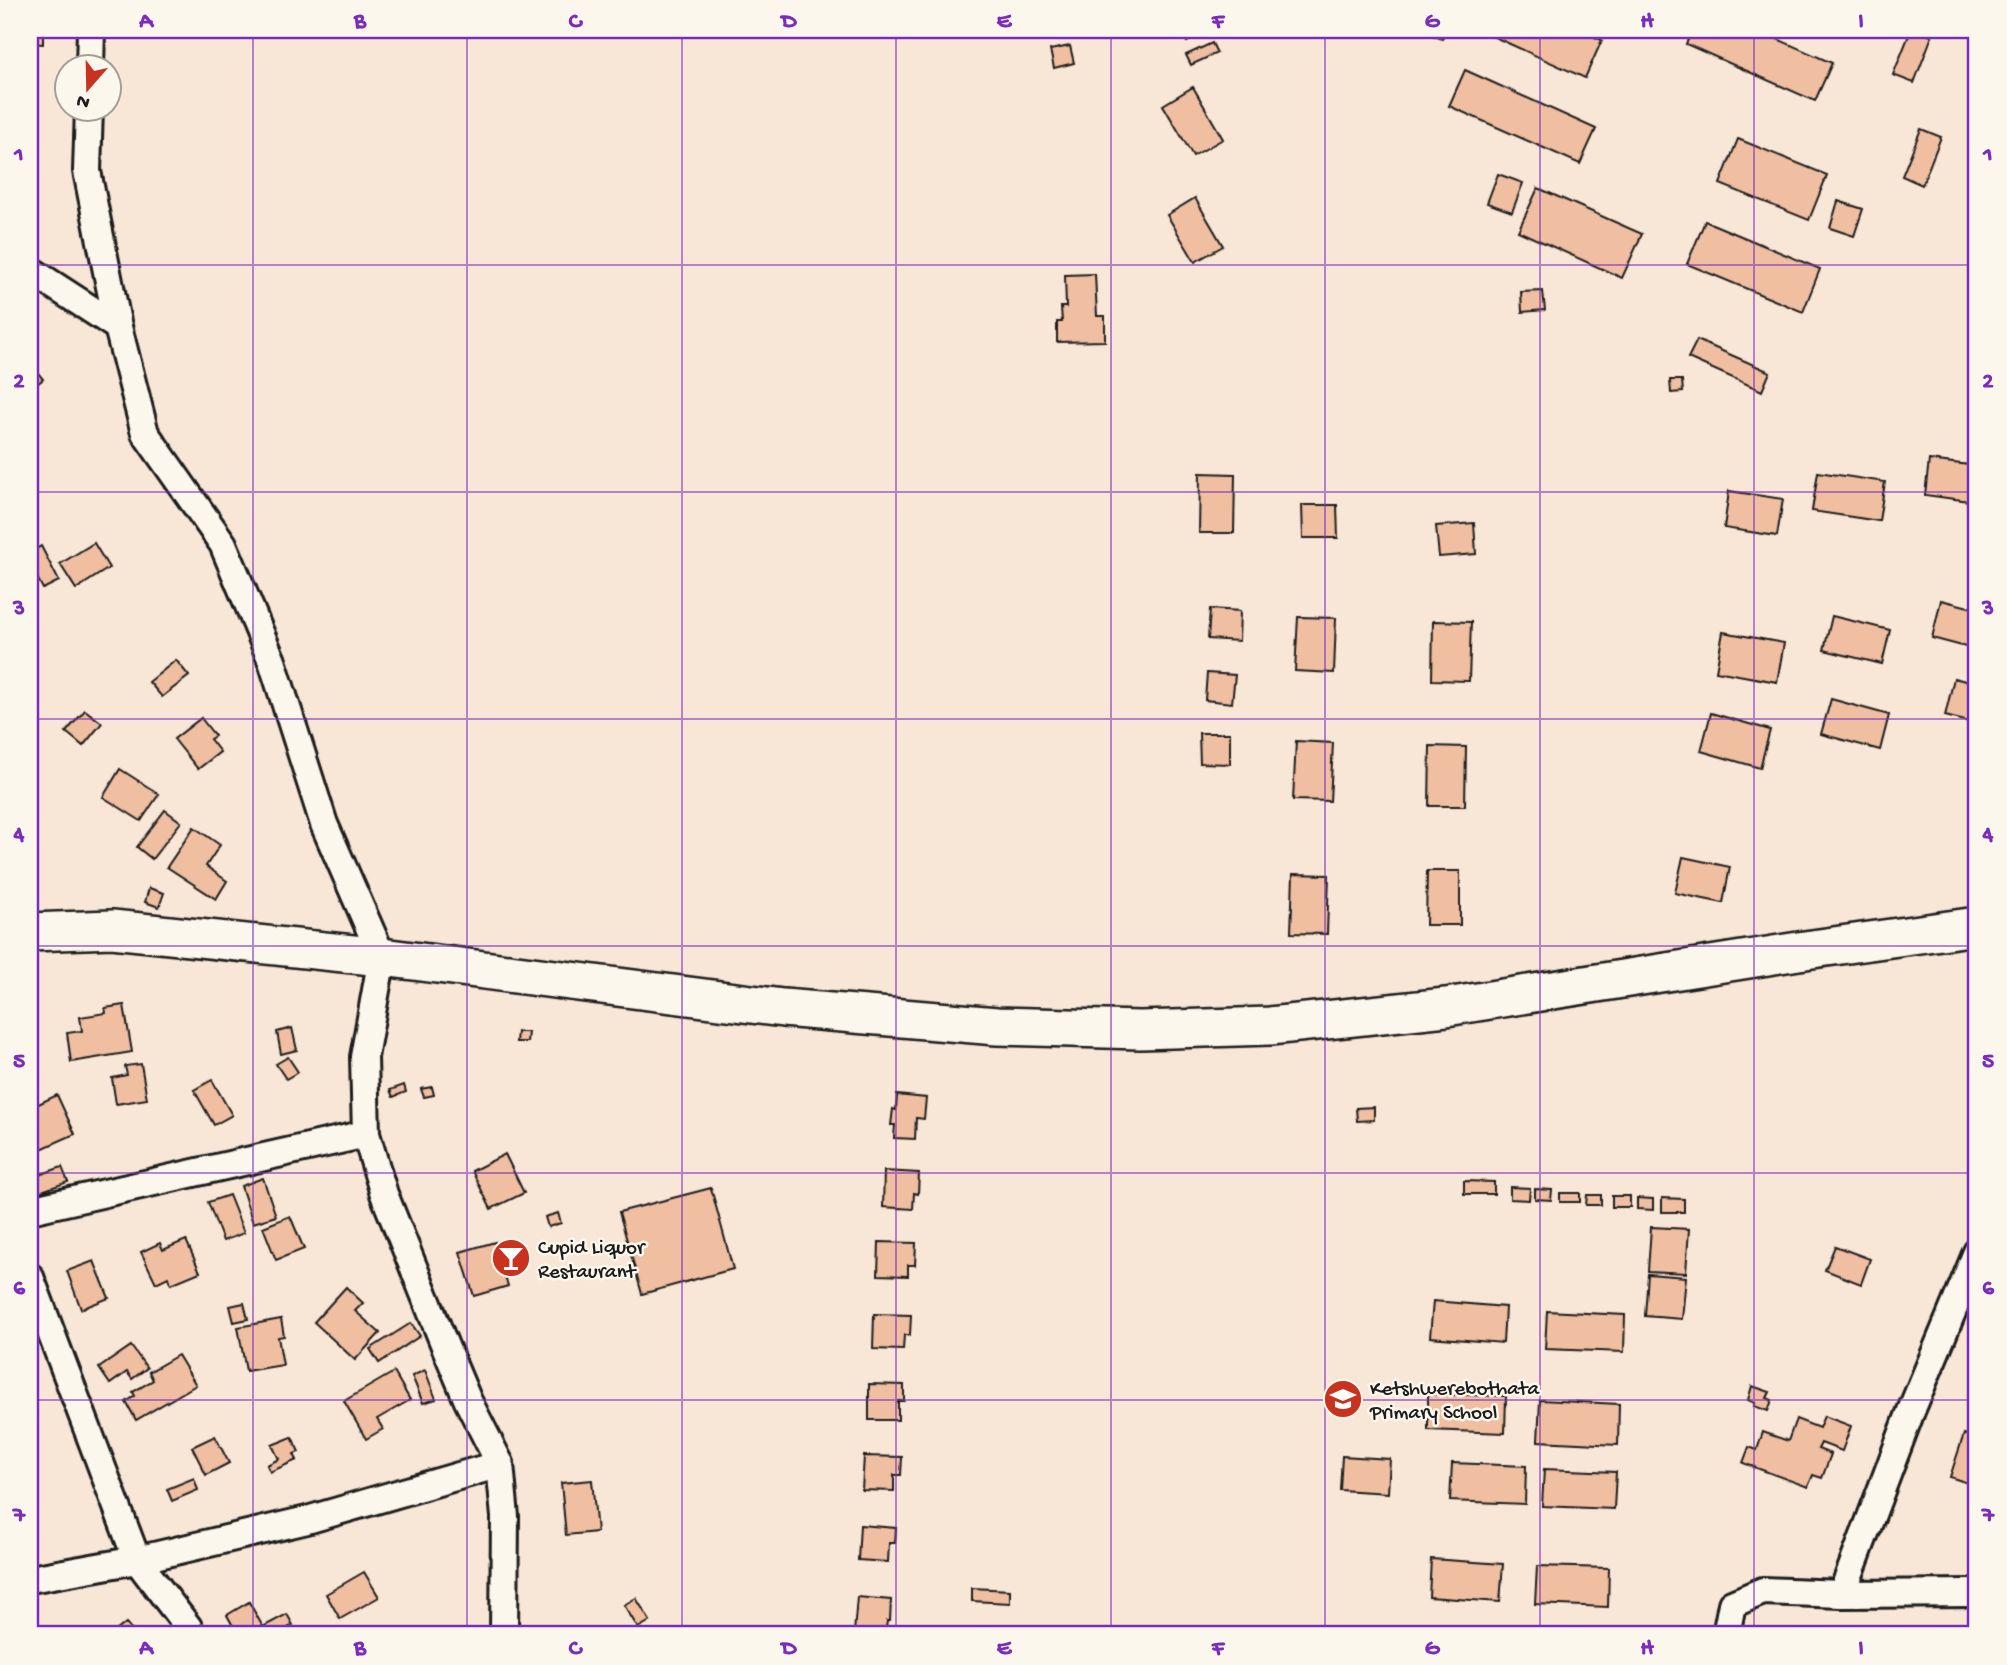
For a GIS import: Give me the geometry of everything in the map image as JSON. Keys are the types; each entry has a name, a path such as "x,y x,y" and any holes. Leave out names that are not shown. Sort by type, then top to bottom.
{"street":[{"path":"90,52 91,30"},
{"path":"89,122 87,171 118,327 145,433 223,544 272,661 324,824 382,957 364,1057 366,1134 384,1194 463,1390 500,1465 505,1517 503,1635"},
{"path":"30,270 118,327"},
{"path":"30,932 111,929 382,957 783,1009 997,1026 1140,1030 1270,1026 1446,1007 1805,950 1977,926"},
{"path":"30,1210 366,1134"},
{"path":"1842,1594 1911,1411 1977,1252"},
{"path":"30,1276 137,1560 188,1627 191,1635"},
{"path":"30,1578 137,1560 307,1520 500,1465"},
{"path":"1726,1635 1732,1604 1763,1591 1842,1594 1977,1593"}],"building":[{"path":"30,30 43,30 43,44 30,43"},
{"path":"1180,30 1210,30 1187,42"},
{"path":"1421,30 1447,30 1442,39"},
{"path":"1479,30 1578,30 1602,40 1585,78"},
{"path":"1692,30 1757,30 1832,63 1815,101 1686,44"},
{"path":"1911,30 1932,36 1914,83 1893,75"},
{"path":"1212,43 1217,53 1191,65 1186,55"},
{"path":"1070,46 1074,63 1054,68 1050,50"},
{"path":"1465,70 1596,129 1580,164 1449,106"},
{"path":"1193,87 1223,139 1193,156 1163,105"},
{"path":"1921,129 1941,137 1922,185 1902,176"},
{"path":"1738,139 1827,175 1809,220 1720,184"},
{"path":"1498,174 1523,183 1512,212 1487,203"},
{"path":"1538,188 1642,234 1622,278 1518,231"},
{"path":"1195,198 1223,246 1195,262 1167,215"},
{"path":"1838,201 1863,209 1854,236 1830,228"},
{"path":"1705,221 1820,269 1803,312 1687,264"},
{"path":"1095,274 1097,316 1105,316 1105,341 1057,342 1057,322 1062,322 1061,307 1066,307 1065,275"},
{"path":"1543,291 1545,310 1522,312 1521,292"},
{"path":"1697,340 1770,372 1762,391 1688,358"},
{"path":"30,363 43,379 30,390"},
{"path":"1670,380 1682,380 1683,392 1671,393"},
{"path":"1929,460 1977,466 1977,502 1925,495"},
{"path":"1818,472 1885,482 1879,521 1812,511"},
{"path":"1200,473 1235,474 1234,533 1199,533"},
{"path":"1729,491 1783,499 1777,536 1724,528"},
{"path":"1302,505 1337,505 1338,538 1303,538"},
{"path":"1474,523 1476,554 1439,557 1436,526"},
{"path":"94,543 109,568 76,589 60,564"},
{"path":"41,546 59,581 43,589 30,564 30,552"},
{"path":"1941,600 1977,609 1977,650 1932,638"},
{"path":"1210,609 1240,611 1239,641 1208,639"},
{"path":"1832,616 1890,630 1882,664 1824,650"},
{"path":"1298,617 1336,618 1334,673 1295,671"},
{"path":"1433,621 1471,622 1469,681 1432,680"},
{"path":"1723,632 1784,643 1777,682 1716,671"},
{"path":"176,660 189,676 162,697 149,682"},
{"path":"1207,673 1235,675 1232,703 1205,700"},
{"path":"1954,678 1977,684 1977,724 1945,716"},
{"path":"1831,699 1889,715 1880,750 1821,734"},
{"path":"85,710 102,723 83,746 66,732"},
{"path":"1711,713 1770,730 1760,768 1701,751"},
{"path":"201,718 215,736 210,739 220,752 198,769 174,739"},
{"path":"1199,733 1230,733 1230,764 1200,763"},
{"path":"1296,741 1333,743 1330,801 1293,800"},
{"path":"1430,746 1466,747 1465,806 1429,806"},
{"path":"120,769 159,794 141,821 103,797"},
{"path":"165,810 181,822 152,859 137,847"},
{"path":"194,827 220,845 206,866 227,881 216,899 167,867"},
{"path":"1683,857 1730,867 1723,903 1675,893"},
{"path":"1427,871 1460,871 1460,925 1426,925"},
{"path":"1293,874 1329,875 1327,934 1291,933"},
{"path":"149,888 164,893 159,907 145,902"},
{"path":"124,1005 132,1052 71,1062 67,1033 82,1031 80,1017 106,1013 105,1008"},
{"path":"292,1028 297,1050 281,1054 277,1032"},
{"path":"517,1032 528,1032 527,1042 516,1042"},
{"path":"288,1057 298,1072 286,1079 276,1064"},
{"path":"141,1064 147,1099 116,1104 112,1078 127,1075 125,1066"},
{"path":"212,1080 232,1115 214,1125 194,1090"},
{"path":"404,1085 406,1092 393,1097 390,1090"},
{"path":"432,1087 434,1095 424,1097 421,1089"},
{"path":"57,1095 75,1134 39,1150 30,1131 30,1108"},
{"path":"897,1095 926,1098 924,1119 916,1118 915,1139 894,1138 895,1125 891,1125"},
{"path":"1374,1107 1374,1120 1357,1121 1356,1108"},
{"path":"505,1154 524,1193 491,1209 472,1171"},
{"path":"62,1167 68,1182 30,1195 30,1178"},
{"path":"884,1171 919,1173 918,1194 914,1193 913,1209 883,1207"},
{"path":"263,1178 276,1216 253,1223 241,1186"},
{"path":"1464,1181 1494,1182 1494,1194 1464,1194"},
{"path":"1510,1187 1530,1188 1529,1200 1510,1199"},
{"path":"711,1188 733,1269 642,1294 619,1212"},
{"path":"1535,1189 1552,1190 1551,1200 1535,1199"},
{"path":"1560,1193 1580,1193 1580,1202 1560,1202"},
{"path":"229,1195 244,1233 223,1241 208,1202"},
{"path":"1587,1195 1601,1195 1601,1205 1586,1205"},
{"path":"1612,1196 1630,1196 1630,1207 1612,1207"},
{"path":"1637,1198 1653,1199 1653,1210 1637,1209"},
{"path":"1662,1198 1684,1199 1684,1212 1662,1212"},
{"path":"558,1213 561,1223 548,1227 545,1217"},
{"path":"290,1216 304,1249 276,1260 263,1227"},
{"path":"1651,1227 1689,1229 1686,1273 1648,1271"},
{"path":"186,1240 200,1272 171,1284 168,1277 156,1283 141,1252 160,1243 163,1250"},
{"path":"495,1242 508,1286 474,1296 460,1252"},
{"path":"879,1242 916,1243 915,1265 908,1265 908,1276 878,1275"},
{"path":"1835,1246 1870,1259 1861,1284 1825,1270"},
{"path":"94,1261 109,1298 81,1309 67,1271"},
{"path":"1648,1274 1686,1277 1682,1319 1645,1316"},
{"path":"346,1287 363,1303 355,1311 380,1333 355,1360 314,1322"},
{"path":"1433,1301 1505,1307 1503,1343 1430,1337"},
{"path":"244,1303 248,1319 234,1322 230,1306"},
{"path":"1547,1311 1625,1315 1624,1352 1545,1349"},
{"path":"874,1314 911,1315 910,1335 904,1335 903,1350 873,1349"},
{"path":"281,1319 284,1336 278,1337 283,1365 246,1371 238,1327"},
{"path":"411,1323 420,1336 379,1363 370,1349"},
{"path":"131,1346 147,1368 132,1379 127,1372 110,1384 99,1368"},
{"path":"178,1355 196,1385 136,1420 126,1402 135,1396 133,1392 153,1380 149,1372"},
{"path":"425,1370 436,1399 423,1403 412,1376"},
{"path":"394,1372 410,1400 377,1419 383,1429 366,1439 344,1401"},
{"path":"869,1384 904,1385 904,1401 898,1401 898,1420 869,1420"},
{"path":"1752,1386 1770,1392 1767,1398 1772,1400 1768,1411 1754,1406 1755,1403 1748,1400"},
{"path":"30,1394 37,1415 30,1418"},
{"path":"1428,1394 1506,1396 1505,1433 1428,1430"},
{"path":"1540,1400 1619,1404 1618,1445 1538,1441"},
{"path":"1824,1416 1851,1426 1842,1451 1821,1443 1818,1449 1831,1454 1822,1478 1813,1475 1808,1487 1743,1463 1749,1447 1757,1450 1763,1432 1788,1441 1796,1419 1819,1428"},
{"path":"1964,1434 1977,1438 1977,1486 1950,1477"},
{"path":"215,1436 229,1463 206,1475 192,1447"},
{"path":"292,1437 299,1452 294,1454 297,1460 270,1472 267,1465 279,1459 272,1445"},
{"path":"864,1456 902,1457 901,1475 894,1475 894,1491 862,1490"},
{"path":"1342,1456 1390,1459 1388,1493 1340,1490"},
{"path":"1452,1463 1526,1466 1525,1504 1450,1501"},
{"path":"1544,1469 1616,1472 1614,1509 1542,1506"},
{"path":"194,1478 198,1490 172,1501 167,1489"},
{"path":"592,1480 597,1532 566,1535 561,1483"},
{"path":"860,1525 896,1528 895,1543 889,1543 888,1562 858,1560"},
{"path":"1431,1559 1503,1564 1500,1602 1429,1597"},
{"path":"1537,1566 1609,1568 1608,1607 1535,1604"},
{"path":"364,1572 379,1597 340,1619 326,1594"},
{"path":"972,1588 1010,1590 1010,1603 972,1601"},
{"path":"857,1597 891,1600 890,1621 887,1621 885,1635 854,1633"},
{"path":"636,1598 650,1621 638,1628 624,1605"},
{"path":"249,1602 263,1627 287,1614 293,1625 275,1635 238,1635 227,1615"},
{"path":"126,1623 136,1635 111,1635"}],"place":[{"name":"Cupid Liquor Restaurant","path":"511,1258"},
{"name":"Ketshwerebothata Primary School","path":"1343,1399"}]}
